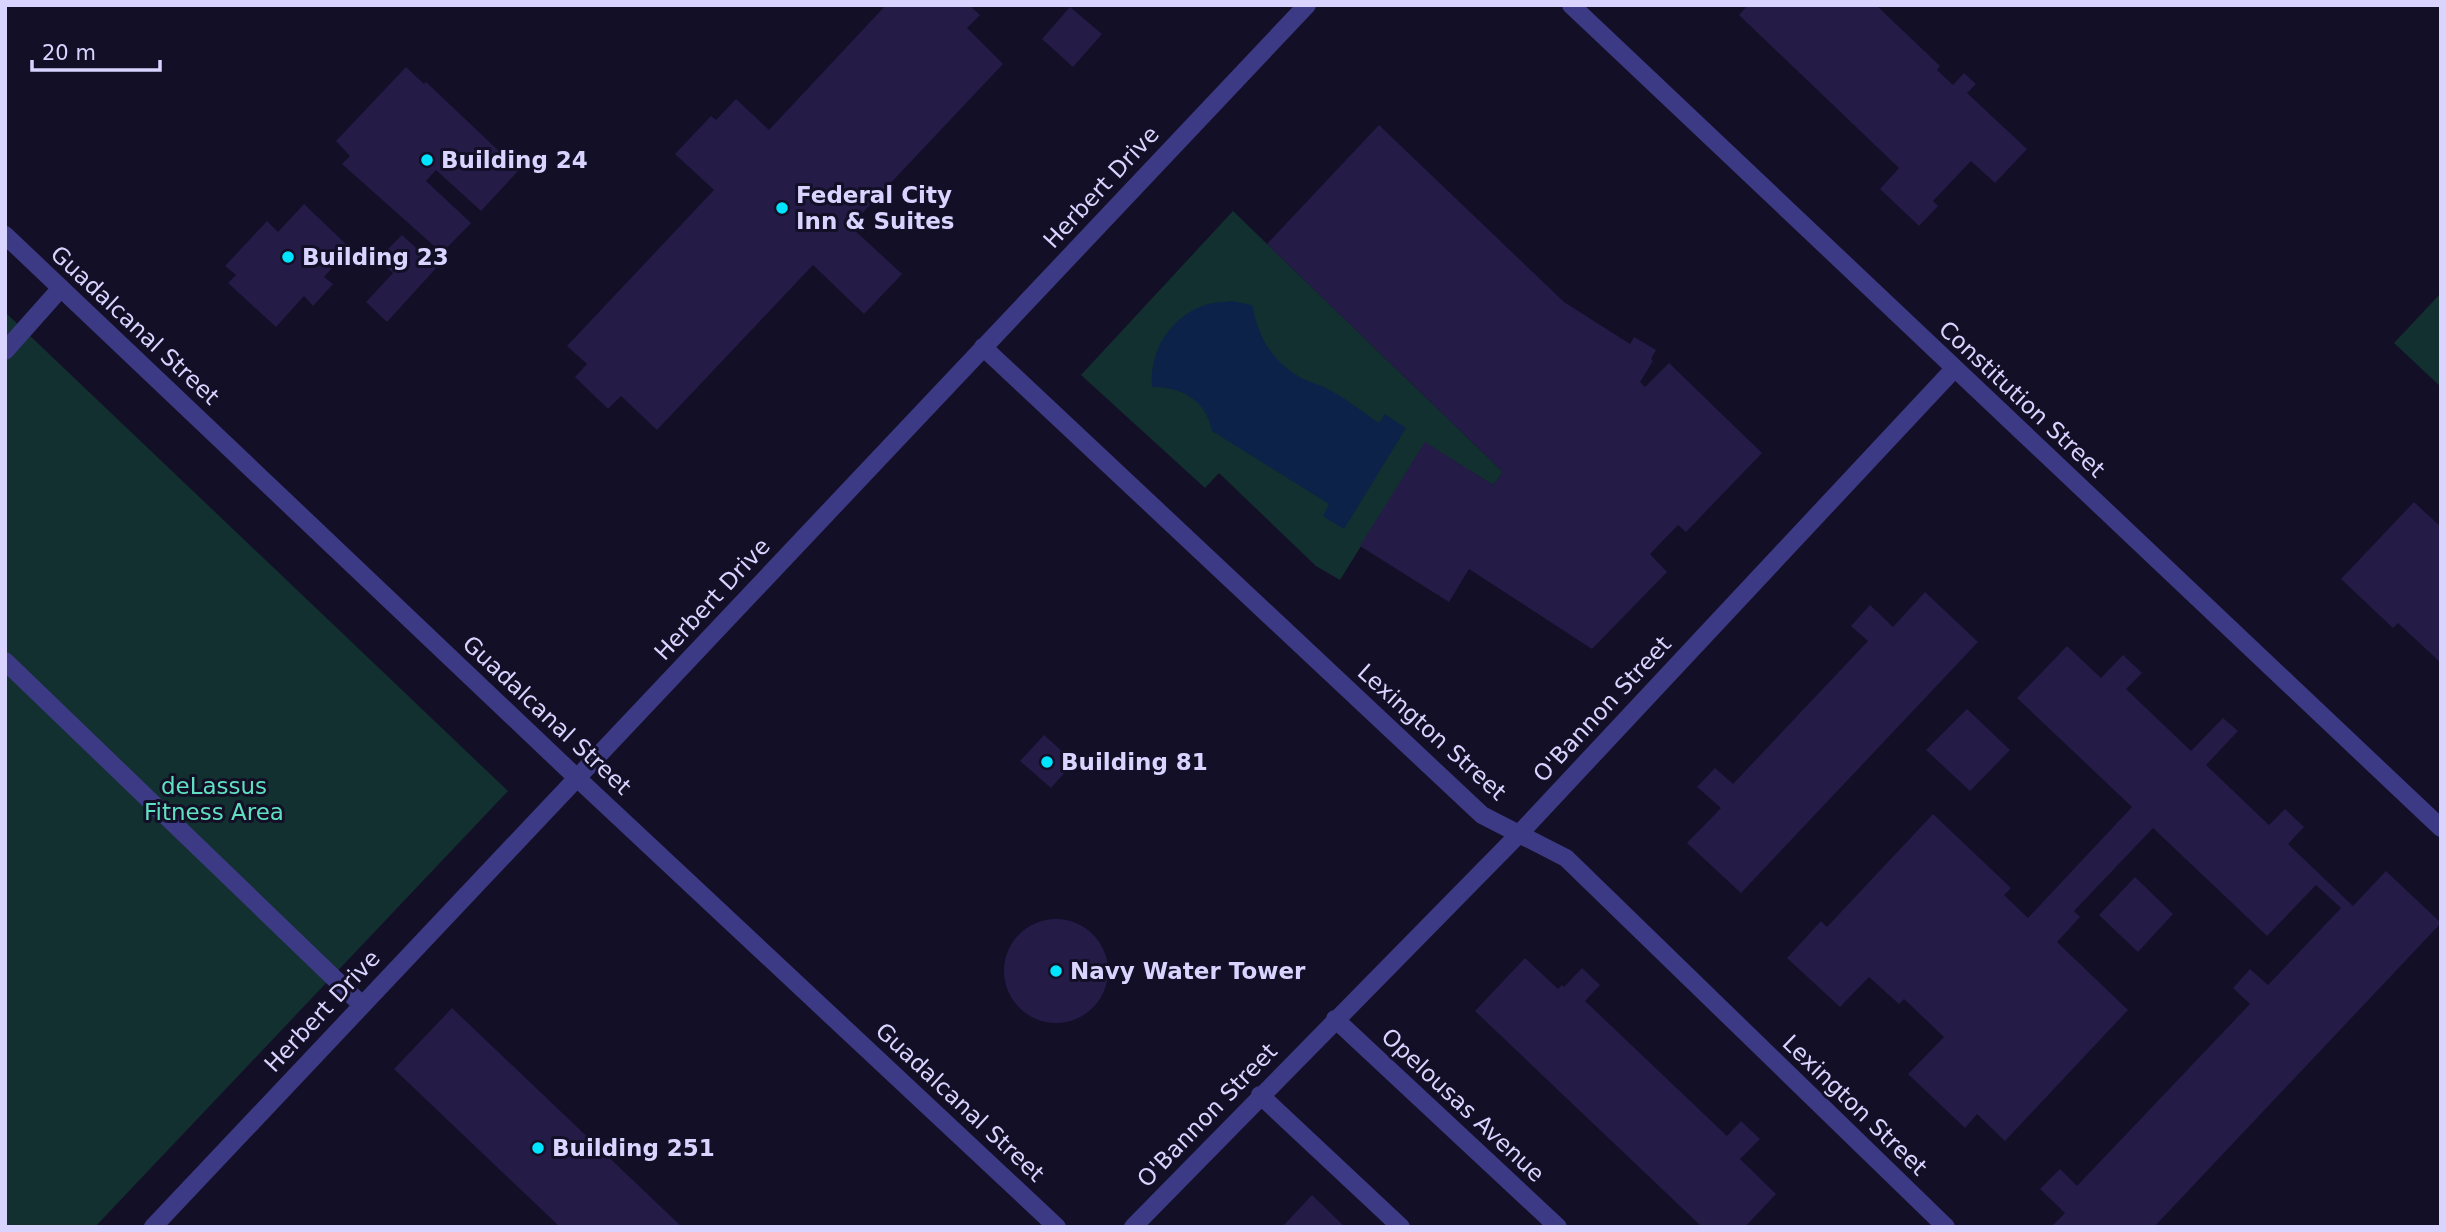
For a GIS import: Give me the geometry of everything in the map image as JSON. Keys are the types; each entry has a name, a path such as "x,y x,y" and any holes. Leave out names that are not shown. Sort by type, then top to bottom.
{"street":[{"name":"Herbert Drive","path":"153,1227 1307,5"},
{"name":"Constitution Street","path":"1571,5 2441,828"},
{"name":"Guadalcanal Street","path":"5,235 576,777 1057,1227"},
{"path":"5,351 61,288"},
{"name":"Lexington Street","path":"984,347 1482,815 1566,858 1945,1227"},
{"name":"O'Bannon Street","path":"1133,1227 1520,833 1954,369"},
{"path":"5,662 362,1005"},
{"name":"Opelousas Avenue","path":"1335,1019 1558,1227"},
{"path":"1260,1096 1401,1227"}],"green space":[{"path":"1233,211 1503,472 1493,485 1425,443 1340,580 1316,566 1219,473 1205,488 1081,375"},
{"path":"2441,293 2441,387 2394,343"},
{"name":"deLassus Fitness Area","path":"5,312 508,791 95,1227 5,1227"}],"water":[{"path":"1232,301 1252,305 1268,348 1292,372 1345,399 1379,423 1385,414 1406,428 1344,529 1323,516 1329,504 1212,431 1204,411 1191,397 1173,390 1152,387 1158,348 1172,327 1193,310 1205,305"}],"building":[{"name":"Federal City Inn & Suites","path":"886,5 969,5 980,15 967,28 1003,64 850,226 902,274 864,314 813,265 657,430 621,396 608,409 575,377 587,364 567,346 714,190 675,154 711,116 716,120 736,99 769,130"},
{"path":"1748,5 1876,5 1940,66 1937,70 1953,85 1964,73 1976,84 1967,93 2027,149 1995,183 1971,161 1933,201 1938,206 1919,226 1880,189 1899,168 1739,15"},
{"path":"1070,7 1102,34 1073,67 1042,39"},
{"name":"Building 24","path":"406,67 424,84 426,82 519,170 481,211 436,170 426,181 471,223 442,253 342,164 350,156 336,141"},
{"path":"1379,125 1564,302 1630,344 1634,337 1656,350 1651,359 1653,361 1640,382 1645,387 1669,363 1762,453 1686,532 1678,525 1650,554 1667,572 1592,649 1469,569 1449,602 1360,546 1425,442 1493,485 1503,472 1267,244"},
{"name":"Building 23","path":"304,204 350,248 324,277 333,284 313,306 304,296 276,327 228,283 236,275 225,266 267,221 278,232"},
{"path":"402,235 437,267 387,322 366,302 393,273 378,259"},
{"path":"2414,502 2441,527 2441,663 2398,623 2393,628 2341,579"},
{"path":"1925,592 1978,642 1741,893 1687,843 1721,808 1697,787 1715,768 1733,784 1868,641 1851,626 1870,605 1893,627"},
{"path":"2067,646 2101,678 2123,655 2142,673 2126,689 2191,751 2223,718 2238,731 2206,765 2269,825 2285,809 2304,827 2288,844 2353,906 2386,871 2441,923 2154,1227 2051,1227 2065,1213 2040,1189 2060,1169 2077,1186 2250,1004 2233,988 2250,969 2268,985 2341,908 2316,885 2267,936 2153,828 2074,911 2080,917 2057,942 2128,1010 2005,1141 1977,1114 1965,1128 1908,1074 1944,1037 1904,999 1899,1004 1869,977 1840,1007 1787,958 1821,921 1827,927 1933,814 2011,888 2004,895 2028,918 2132,807 2017,698"},
{"path":"1967,709 2010,750 1970,791 1926,750"},
{"name":"Building 81","path":"1044,735 1074,762 1051,788 1020,761"},
{"path":"2135,877 2173,914 2138,952 2099,915"},
{"name":"Navy Water Tower","path":"1056,919 1076,923 1093,934 1104,951 1108,971 1104,991 1093,1008 1076,1019 1056,1023 1036,1019 1019,1008 1008,991 1004,971 1008,951 1019,934 1036,923"},
{"path":"1525,958 1558,989 1562,985 1564,987 1582,968 1600,985 1585,1001 1727,1136 1741,1121 1760,1139 1740,1159 1776,1194 1745,1227 1702,1227 1475,1011"},
{"name":"Building 251","path":"452,1008 682,1227 560,1227 394,1069"},
{"path":"1312,1195 1345,1227 1282,1227"}],"place":[{"name":"Building 24","path":"427,160"},
{"name":"Federal City Inn & Suites","path":"782,208"},
{"name":"Building 23","path":"288,257"},
{"name":"Building 81","path":"1047,762"},
{"name":"Navy Water Tower","path":"1056,971"},
{"name":"Building 251","path":"538,1148"}]}
